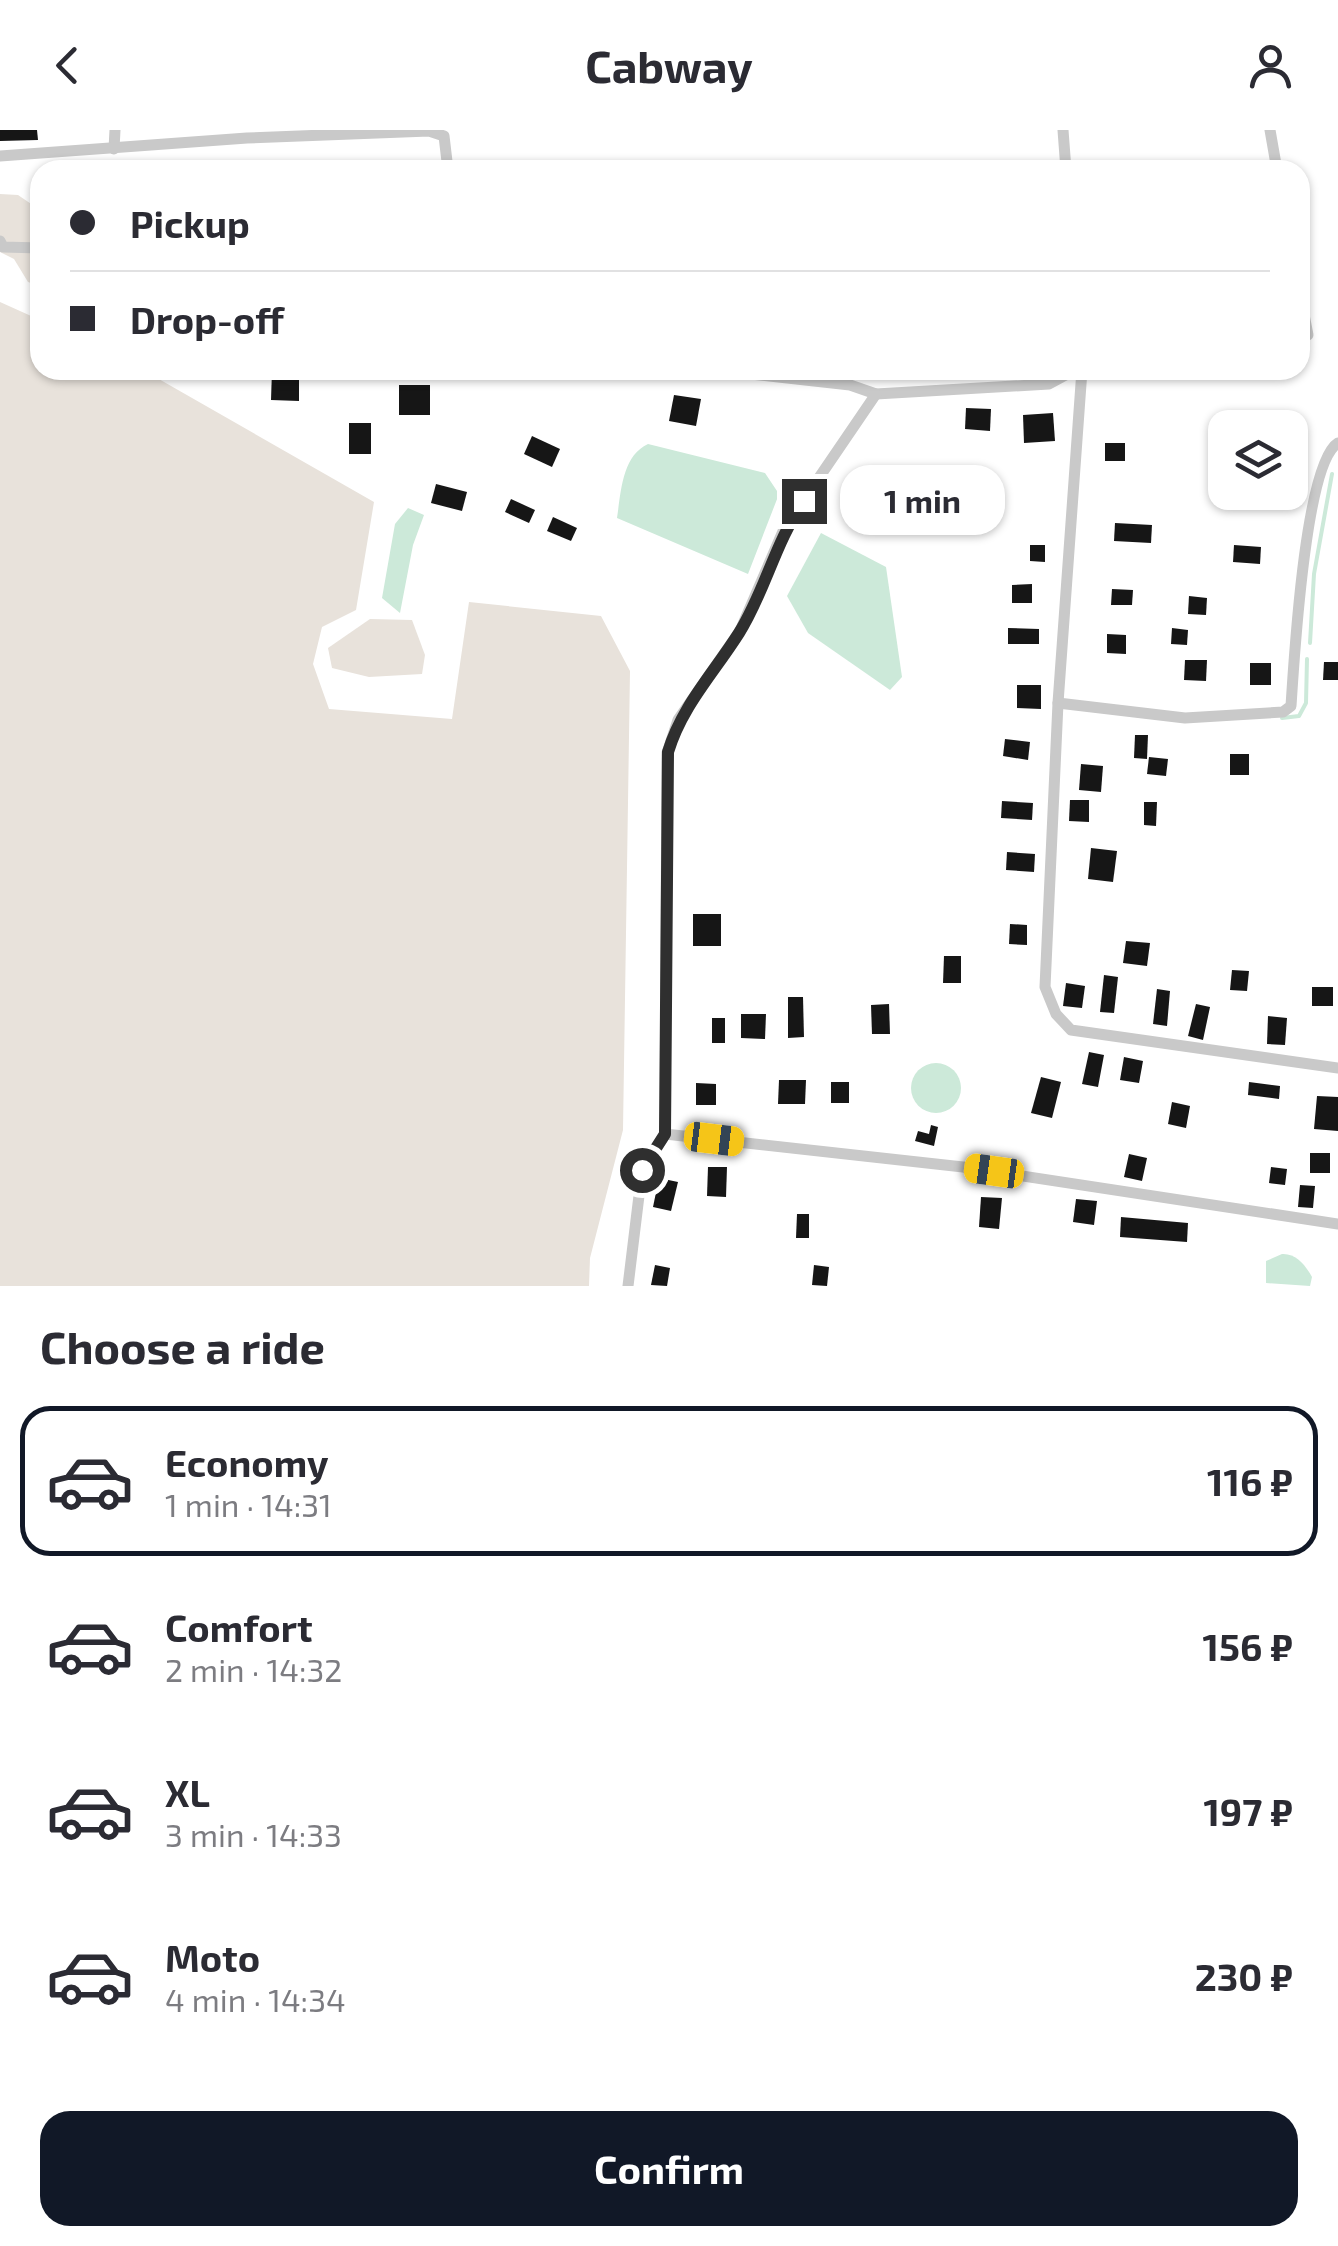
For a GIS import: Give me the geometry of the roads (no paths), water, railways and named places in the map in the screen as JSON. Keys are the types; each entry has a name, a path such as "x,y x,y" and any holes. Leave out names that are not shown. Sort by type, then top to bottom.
{"street":[{"path":"114,149 115,130"},
{"path":"1063,130 1065,160"},
{"path":"1270,130 1275,160"},
{"path":"0,156 114,149 248,134 429,131 444,136 447,160"},
{"path":"0,241 3,247 30,248"},
{"path":"805,380 850,385 876,394 1048,384 1057,380"},
{"path":"1077,380 1044,953 1046,987 1056,1014 1071,1030 1338,1068"},
{"path":"628,1286 642,1170 665,1134 668,752 678,720 740,630 784,529 876,394"},
{"path":"1058,702 1185,718 1282,712 1291,706 1298,609 1314,501 1326,453 1338,443"},
{"path":"665,1134 963,1167 1338,1224"}],"waterway":[{"path":"1310,643 1314,574 1332,474"},
{"path":"1282,718 1299,716 1306,703 1307,659"}]}
